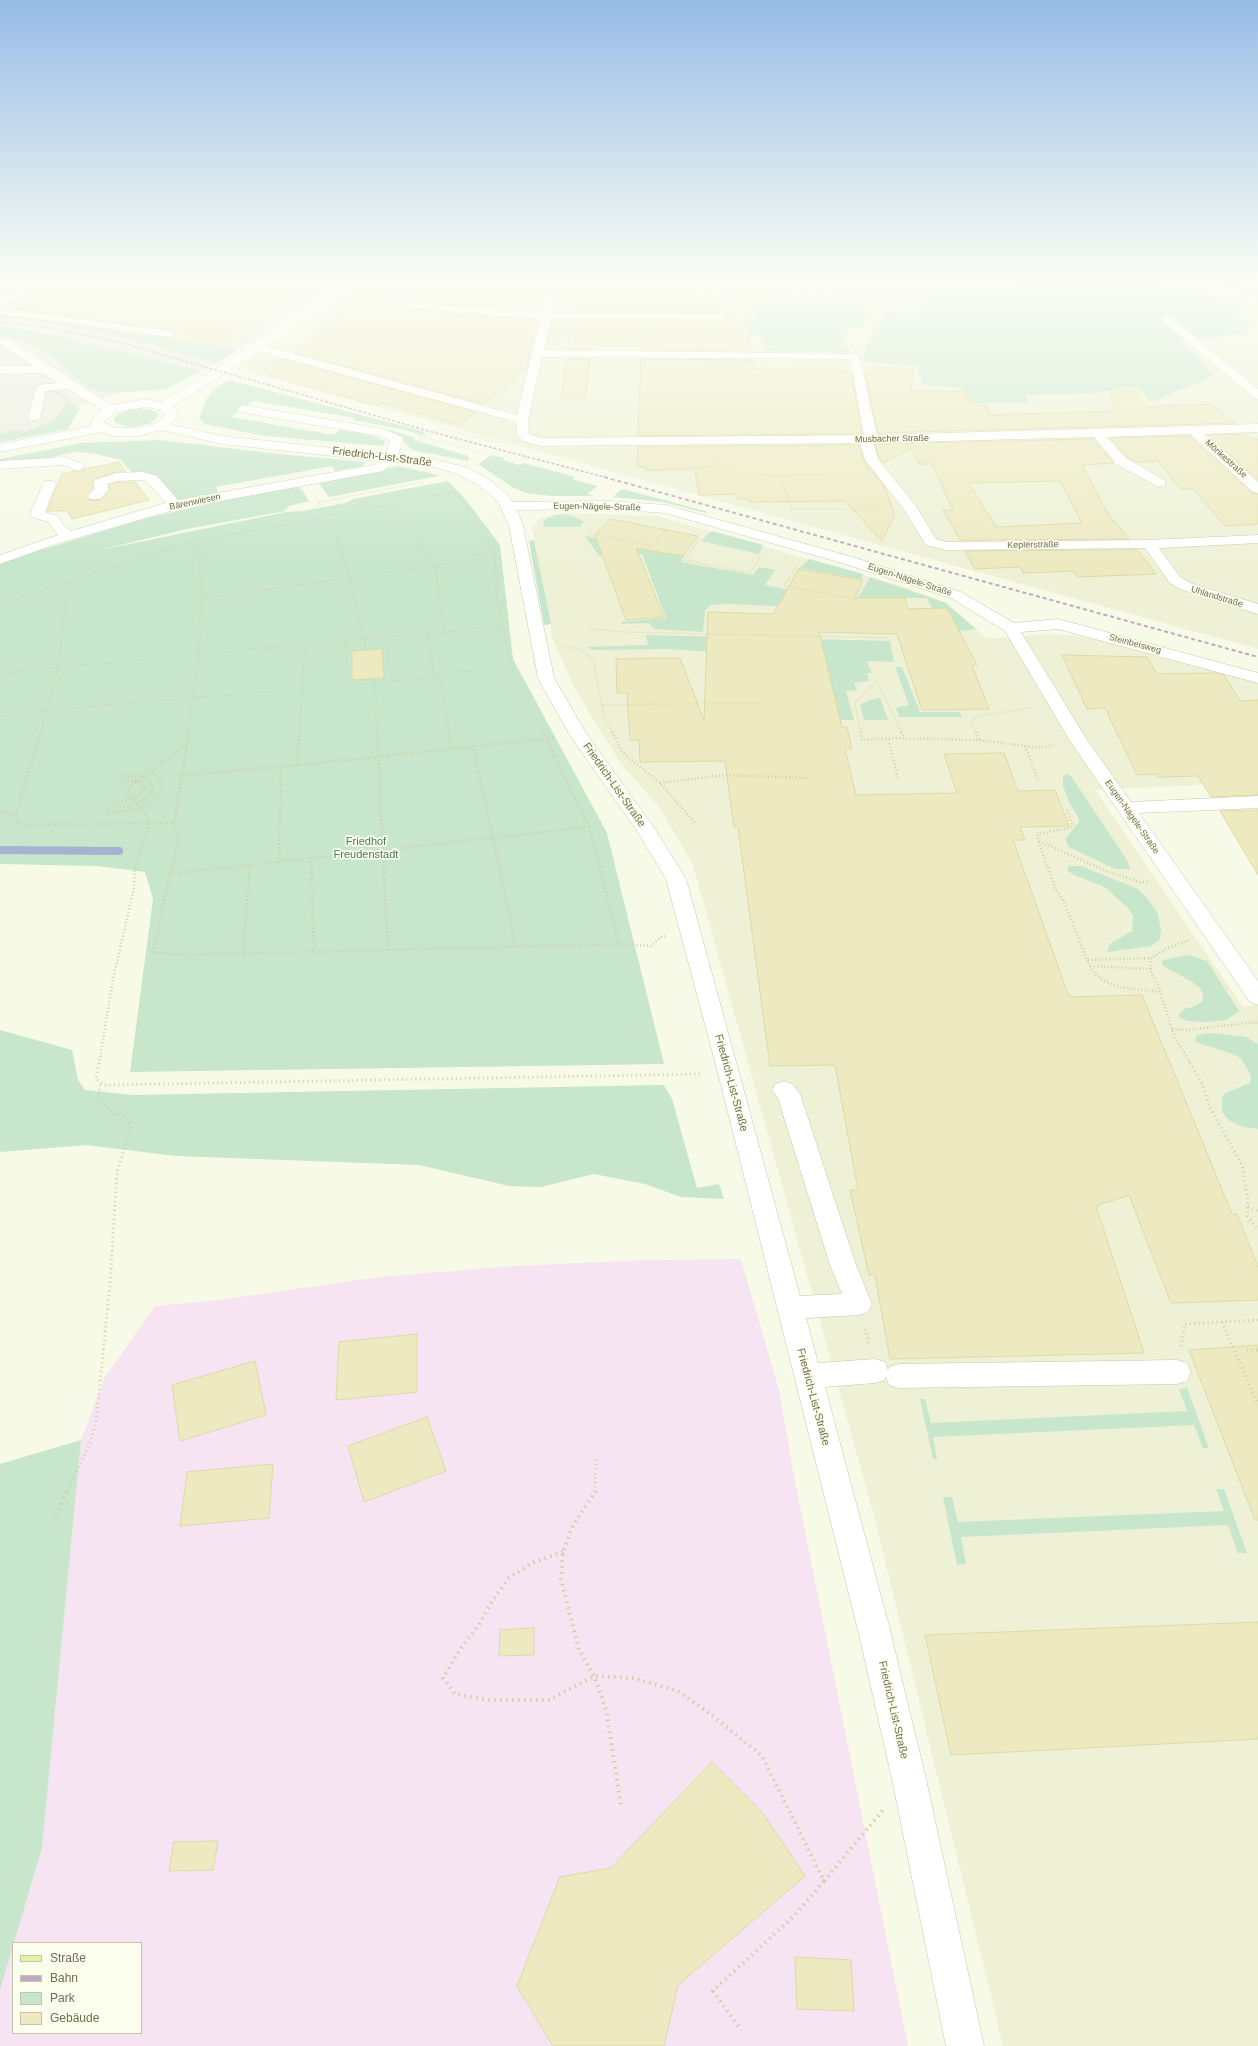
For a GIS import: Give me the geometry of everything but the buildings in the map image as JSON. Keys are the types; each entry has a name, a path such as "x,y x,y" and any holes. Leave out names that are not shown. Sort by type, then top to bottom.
{"street":[{"path":"56,375 98,404 111,410"},
{"path":"161,406 181,396 212,375"},
{"path":"360,375 522,420"},
{"path":"527,438 523,432 522,420 533,375"},
{"name":"Keplerstraße","path":"858,375 872,460 911,509 932,542 946,546 1149,544 1258,539"},
{"path":"1235,375 1258,395"},
{"path":"15,380 60,378"},
{"path":"34,417 41,388 71,386"},
{"path":"0,448 102,428 114,432 138,432 161,426 172,416 171,411 161,406 136,404 111,410 100,417 97,422 102,428"},
{"path":"243,409 384,433 397,440 391,457"},
{"name":"Friedrich-List-Straße","path":"161,426 222,440 428,462 461,470 483,482 503,498 508,506 516,526 546,678 578,734 648,833 676,880 729,1073 873,1626 909,1779 965,2046"},
{"name":"Musbacher Straße","path":"527,438 540,442 574,443 868,439 1098,434 1258,428"},
{"name":"Mörikestraße","path":"1193,430 1258,488"},
{"path":"1098,434 1121,461 1159,483"},
{"name":"Bärenwiesen","path":"0,560 69,536 175,505 378,468 391,457"},
{"path":"0,465 65,461 78,466"},
{"path":"98,493 152,479 175,505"},
{"path":"49,484 37,514 53,519 59,530 69,536"},
{"name":"Eugen-Nägele-Straße","path":"508,506 612,505 666,510 679,513 813,550 956,594 1010,628 1079,741 1125,808 1214,931 1258,997"},
{"name":"Uhlandstraße","path":"1149,544 1175,580 1185,586 1258,609"},
{"name":"Steinbeisweg","path":"1010,628 1058,624 1258,678"},
{"path":"1125,808 1258,802"},
{"path":"784,1090 788,1094 843,1265 859,1304 790,1308"},
{"path":"807,1376 887,1373 1177,1372"}],"path":[{"path":"426,435 440,428 491,441 505,442 527,438"},
{"path":"423,437 487,454"},
{"path":"666,468 720,467"},
{"path":"736,474 781,476 882,473"},
{"path":"781,476 792,509 911,509"},
{"path":"312,512 320,502 430,480"},
{"path":"0,605 186,543 452,492 463,501 490,542 495,557 498,602 502,625 512,668 545,739 589,827 619,944"},
{"path":"336,499 341,506"},
{"path":"320,502 329,516 350,578 366,650"},
{"path":"395,504 435,567 444,632"},
{"path":"612,505 589,533 653,546 679,513"},
{"path":"715,523 697,541 684,560 750,572 772,539"},
{"path":"186,543 200,554 201,599 199,654 194,699 180,775 174,823 179,838 153,953 185,955 619,944 651,946 661,937 667,936"},
{"path":"813,550 798,565 784,586 855,599 868,576 875,569"},
{"path":"201,599 435,567 495,557"},
{"path":"68,582 58,668 48,711 15,816 18,822 27,825 174,823"},
{"path":"498,602 505,602"},
{"path":"0,673 305,644 386,638 502,625"},
{"path":"589,629 656,633 888,638"},
{"path":"428,633 434,678"},
{"path":"386,638 389,665"},
{"path":"346,641 347,669"},
{"path":"297,765 305,644"},
{"path":"540,645 565,646 578,649 593,659 604,716 623,753 660,783 696,824"},
{"path":"433,673 512,668"},
{"path":"391,674 396,674 396,681"},
{"path":"0,716 434,678 441,681 451,748"},
{"path":"904,738 877,681 855,703 862,740 904,738 978,740 1040,748 1079,741"},
{"path":"375,683 388,950"},
{"path":"602,705 759,704"},
{"path":"978,740 971,721 981,716 1011,710"},
{"path":"180,775 281,767 557,737"},
{"path":"888,738 898,778"},
{"path":"150,823 141,808 128,794 132,785 186,745"},
{"path":"473,746 516,946"},
{"path":"1025,746 1038,780"},
{"path":"279,862 281,767"},
{"path":"106,813 130,812 150,804 160,794 162,782 151,771"},
{"path":"110,808 136,804 148,797 153,786 149,779 144,776 119,775"},
{"path":"660,783 724,775 810,778"},
{"path":"115,803 132,800 140,795 144,787 137,781 125,778 120,779"},
{"path":"1067,810 1072,824 1070,828 1038,834 1038,841 1056,890 1064,902 1090,966 1096,975 1106,982 1118,987 1160,992"},
{"path":"0,812 15,816"},
{"path":"150,823 135,866 134,888 110,993 96,1079 104,1085 729,1073"},
{"path":"170,874 589,827"},
{"path":"1038,841 1106,871 1140,882 1179,883"},
{"path":"311,858 314,951"},
{"path":"243,953 250,865"},
{"path":"1088,960 1151,958 1166,949 1214,931"},
{"path":"1151,958 1151,969 1175,1038 1203,1085 1209,1106 1242,1165 1248,1207 1247,1216 1258,1230"},
{"path":"1090,966 1151,969"},
{"path":"1172,1029 1185,1030 1258,1022"},
{"path":"56,1515 90,1444 96,1422 110,1284 117,1172 131,1127 127,1118 113,1112 98,1097 101,1082"},
{"path":"1248,1207 1258,1211"},
{"path":"1185,1324 1258,1320"},
{"path":"1222,1322 1258,1405"},
{"path":"1247,1350 1258,1350"},
{"path":"596,1457 596,1491 573,1525 563,1552 561,1579 579,1650 594,1676 606,1710 621,1805"},
{"path":"563,1552 534,1562 510,1578 492,1601 479,1625 460,1648 443,1678 455,1694 490,1700 549,1700 594,1676 634,1678 678,1691 762,1756 824,1881"},
{"path":"741,2030 713,1991 795,1915 909,1779"}],"shaded area":[{"path":"0,375 193,375 166,389 119,393 65,410 58,428 0,438"},
{"path":"263,375 1258,375 1258,649"},
{"path":"561,513 657,516 902,586 946,603 987,639 1053,634 1081,636 1258,683 1258,782 1095,790 1243,1007 1258,1004 1258,2046 1003,2046 875,1520 693,865 660,808 621,764 575,689 553,640 532,527 539,519"},
{"path":"741,1259 779,1390 794,1476 908,2046 0,2046 0,1990 12,1949 12,2034 142,2034 142,1942 14,1942 42,1848 81,1440 105,1377 155,1306 219,1300 379,1277 513,1266 645,1260"}],"green space":[{"path":"74,375 192,375 166,389 105,393 86,386"},
{"path":"920,375 1214,376 1150,402 1141,389 1125,387 1098,393 1026,395 1027,403 971,403 962,388 923,385"},
{"path":"229,380 426,432 422,435 401,429 353,420 355,418 253,401 231,417 334,435 340,430 372,435 386,442 383,446 265,436 205,424 199,418 207,398 214,390"},
{"path":"51,391 57,391 80,408 68,429 0,442 0,434 16,430 25,432 55,420 67,400"},
{"path":"133,409 149,409 158,413 159,416 151,423 134,427 125,426 114,422 114,418 118,414"},
{"path":"357,424 394,431 415,438 414,440 468,456 469,461 412,450 397,435"},
{"path":"159,440 367,462 362,466 335,471 332,466 216,487 218,493 179,500 132,473 121,460 96,454 76,452 32,461 0,462 0,459 81,443"},
{"path":"492,455 505,458 502,460 520,465 524,463 575,477 572,479 598,486 587,494 595,496 551,496 526,493 514,488 478,464"},
{"path":"398,466 438,476 329,497 319,483"},
{"name":"Friedhof Freudenstadt","path":"448,481 467,501 500,545 513,659 607,833 664,1064 130,1072 153,899 145,872 97,866 0,864 0,564 147,518 288,487 298,487 302,490 309,501 289,506 285,511 187,529 95,551 286,512 304,511 345,503 353,499"},
{"path":"622,489 708,512 706,513 663,502 613,497"},
{"path":"555,515 569,515 584,521 580,527 543,527 544,520"},
{"path":"712,531 763,545 759,554 701,541"},
{"path":"585,536 657,548 689,545 681,562 753,575 759,567 775,570 765,585 856,602 870,577 946,603 976,629 959,631 947,608 932,609 927,598 886,598 896,634 886,634 884,618 823,608 729,604 710,605 705,611 703,632 654,629 649,623 622,624 621,622 666,618 642,554 599,556"},
{"path":"534,540 551,624 544,625 529,541"},
{"path":"809,559 863,574 861,579 800,568"},
{"path":"646,635 890,641 894,662 867,661 872,673 867,673 869,681 854,683 857,690 846,691 854,720 819,719 833,690 828,670 803,658 668,649 593,650 586,647 648,645"},
{"path":"895,667 902,667 920,712 960,712 962,717 899,717 896,708 909,705"},
{"path":"880,698 888,720 864,720 860,704"},
{"path":"1067,774 1071,776 1127,860 1130,869 1115,869 1069,847 1065,839 1079,822 1063,786 1063,776"},
{"path":"1068,866 1081,866 1138,889 1148,899 1157,912 1161,929 1160,939 1151,946 1107,952 1110,944 1132,931 1133,916 1129,909 1105,887 1074,875 1068,871"},
{"path":"1189,955 1207,961 1239,1011 1226,1020 1207,1022 1187,1021 1178,1016 1184,1009 1193,1007 1203,1001 1203,995 1200,988 1191,981 1163,966 1162,960"},
{"path":"0,1030 72,1050 78,1080 85,1090 133,1095 664,1085 672,1099 697,1188 719,1184 724,1199 681,1197 645,1184 594,1174 541,1187 509,1186 419,1165 176,1156 86,1145 0,1152"},
{"path":"1211,1033 1246,1037 1258,1044 1258,1129 1244,1127 1230,1121 1224,1115 1222,1110 1222,1098 1225,1093 1250,1083 1251,1076 1241,1058 1195,1042 1197,1035"},
{"path":"1187,1388 1209,1448 1203,1448 1194,1425 933,1437 937,1459 933,1459 920,1399 925,1399 931,1423 1187,1411 1179,1389"},
{"path":"81,1440 42,1848 14,1942 12,1942 12,1949 0,1990 0,1464"},
{"path":"1216,1489 1224,1489 1247,1553 1238,1553 1228,1525 961,1537 966,1564 957,1565 943,1497 952,1497 958,1522 1224,1511"}],"waterway":[{"path":"0,850 119,851"}],"railway":[{"path":"235,375 432,432 608,478"},
{"path":"604,477 1258,657"}]}
